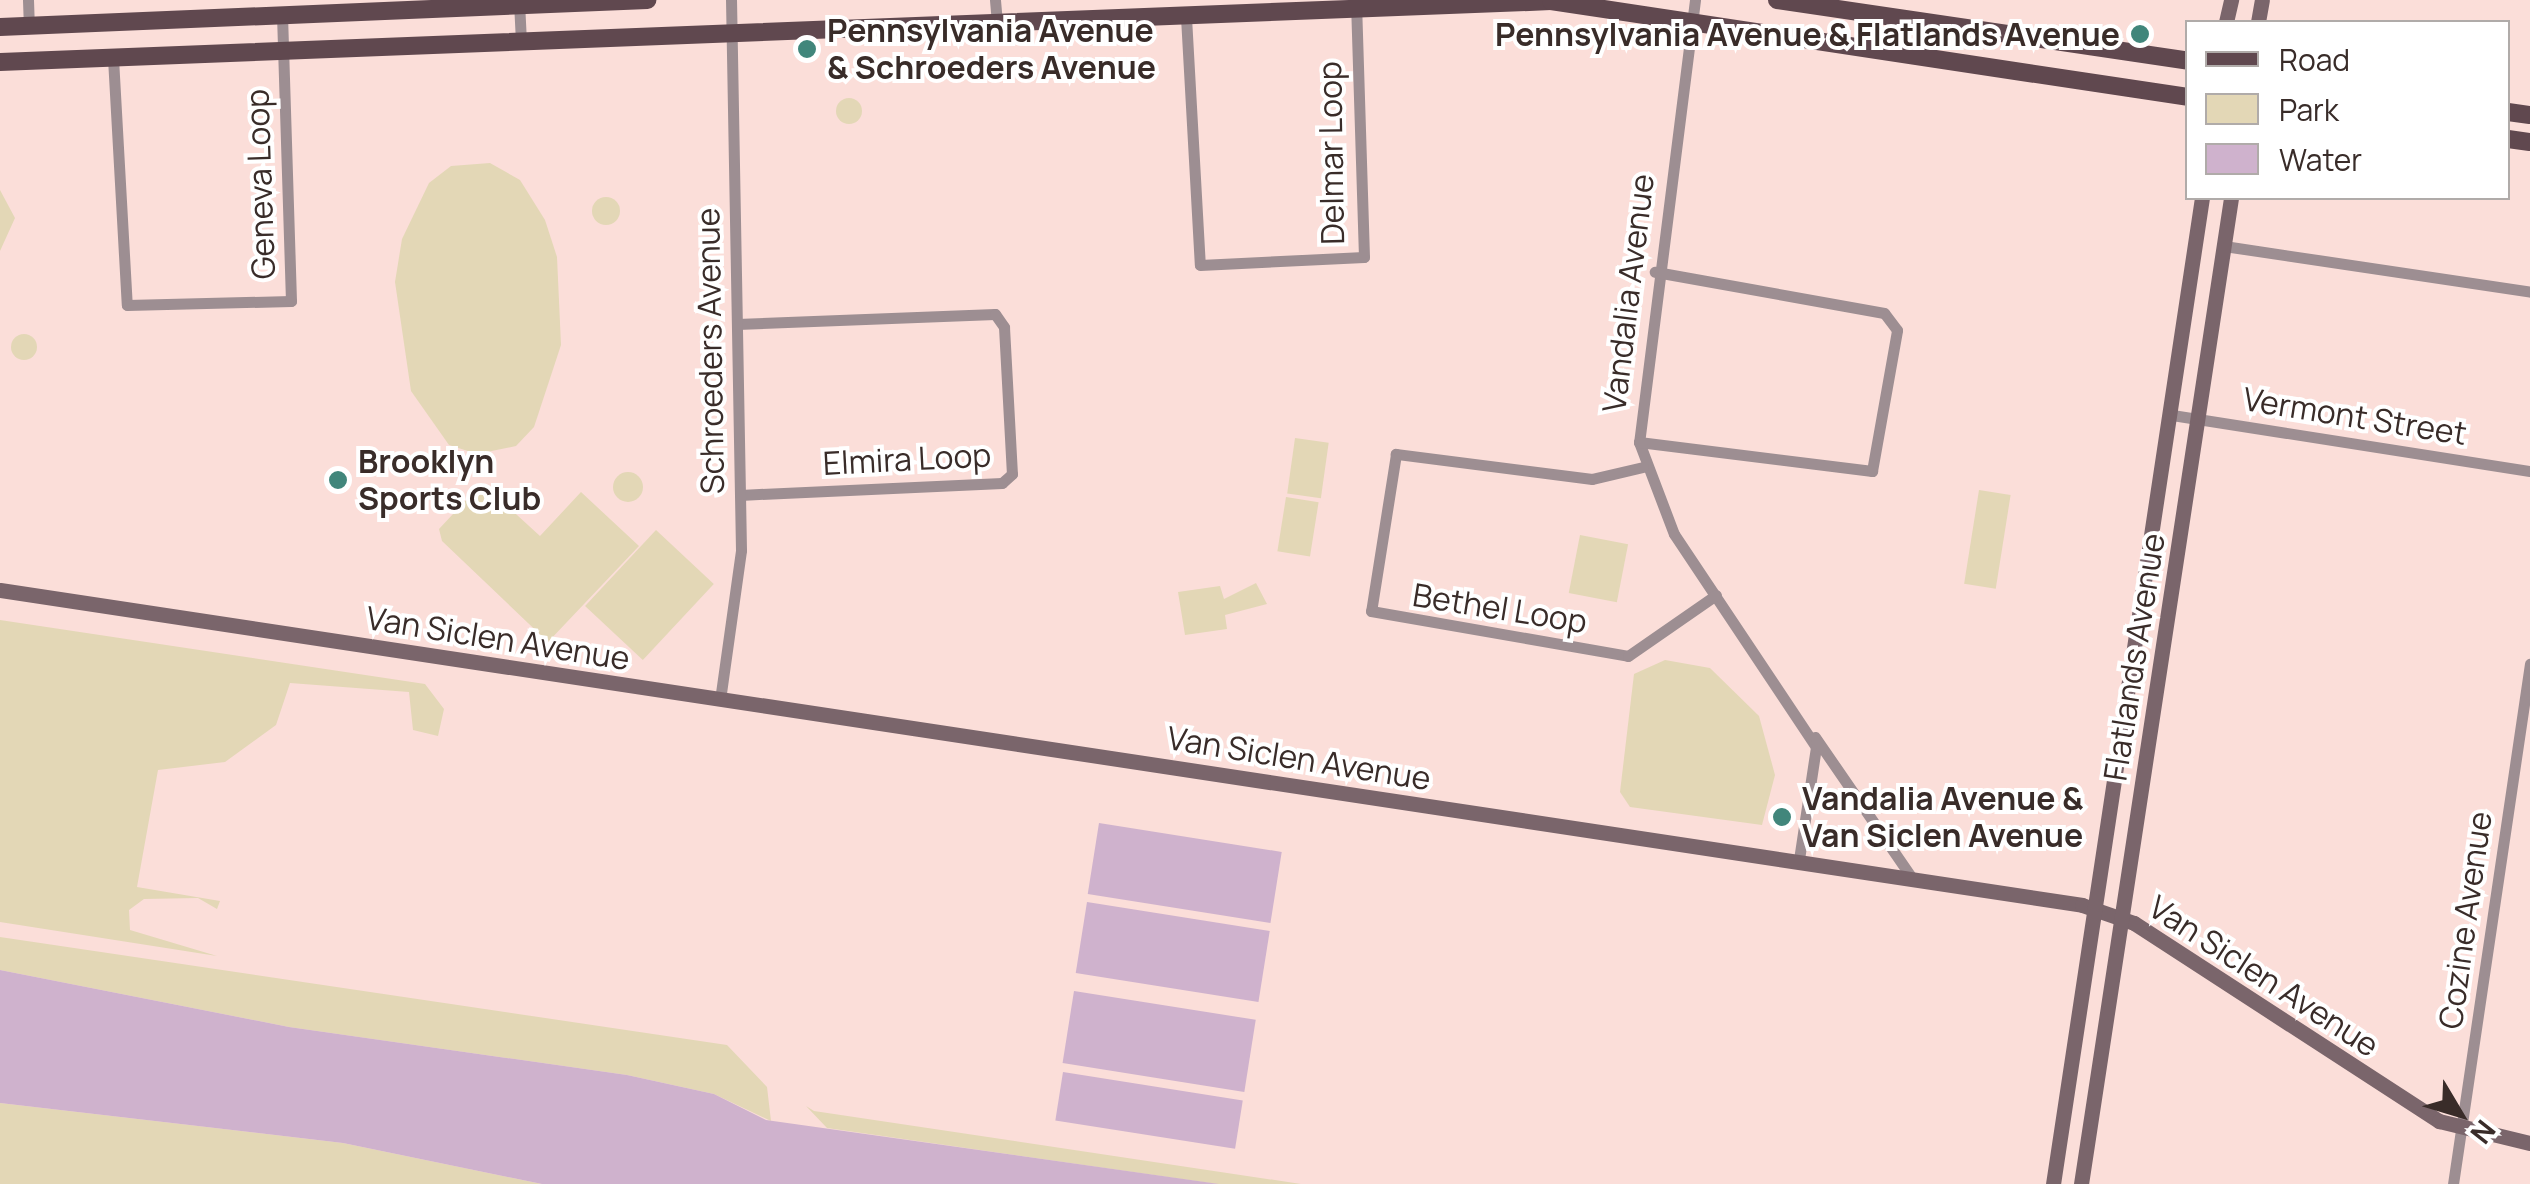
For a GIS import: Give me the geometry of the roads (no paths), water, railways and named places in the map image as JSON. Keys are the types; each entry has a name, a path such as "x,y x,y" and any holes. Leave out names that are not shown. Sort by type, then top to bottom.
{"main road":[{"path":"0,26 282,15 356,6 647,0"},
{"path":"1778,0 2185,60"},
{"path":"0,62 732,36 998,21 1186,17 1299,5 1550,1 1693,10 2185,96"}],"street":[{"path":"28,0 29,26"},
{"name":"Schroeders Avenue","path":"720,700 741,550 731,0"},
{"path":"994,0 998,21"},
{"path":"519,3 520,42"},
{"name":"Delmar Loop","path":"1186,17 1200,265 1364,258 1356,3"},
{"name":"Vandalia Avenue","path":"1693,10 1655,272 1638,442 1643,467 1716,596 1912,878"},
{"name":"Geneva Loop","path":"113,58 127,304 291,301 282,15"},
{"name":"Flatlands Avenue","path":"2053,1184 2202,200"},
{"name":"Flatlands Avenue","path":"2080,1184 2231,200"},
{"path":"2224,246 2530,292"},
{"path":"1638,442 1872,471 1897,330 1884,313 1655,272"},
{"name":"Elmira Loop","path":"738,324 995,314 1004,328 1012,474 1002,483 740,494"},
{"name":"Vermont Street","path":"2172,415 2530,471"},
{"name":"Bethel Loop","path":"1643,467 1592,480 1396,454 1371,611 1628,656 1716,596"},
{"name":"Van Siclen Avenue","path":"0,590 1799,860 2096,909 2121,918 2462,1129 2530,1143"},
{"name":"Cozine Avenue","path":"2453,1184 2530,664"},
{"name":"Vandalia Avenue","path":"1799,860 1819,768 1805,727"}],"water":[{"path":"1099,823 1282,852 1270,923 1088,894"},
{"path":"1087,902 1270,931 1258,1002 1076,973"},
{"path":"0,970 289,1027 627,1075 714,1094 766,1120 1219,1184 542,1184 343,1143 0,1103"},
{"path":"1074,991 1256,1020 1244,1092 1063,1063"},
{"path":"1063,1072 1243,1100 1235,1149 1055,1120"}],"place":[{"name":"Pennsylvania Avenue & Flatlands Avenue","path":"2140,34"},
{"name":"Pennsylvania Avenue & Schroeders Avenue","path":"807,49"},
{"name":"Brooklyn Sports Club","path":"338,480"},
{"name":"Vandalia Avenue & Van Siclen Avenue","path":"1782,817"}]}
